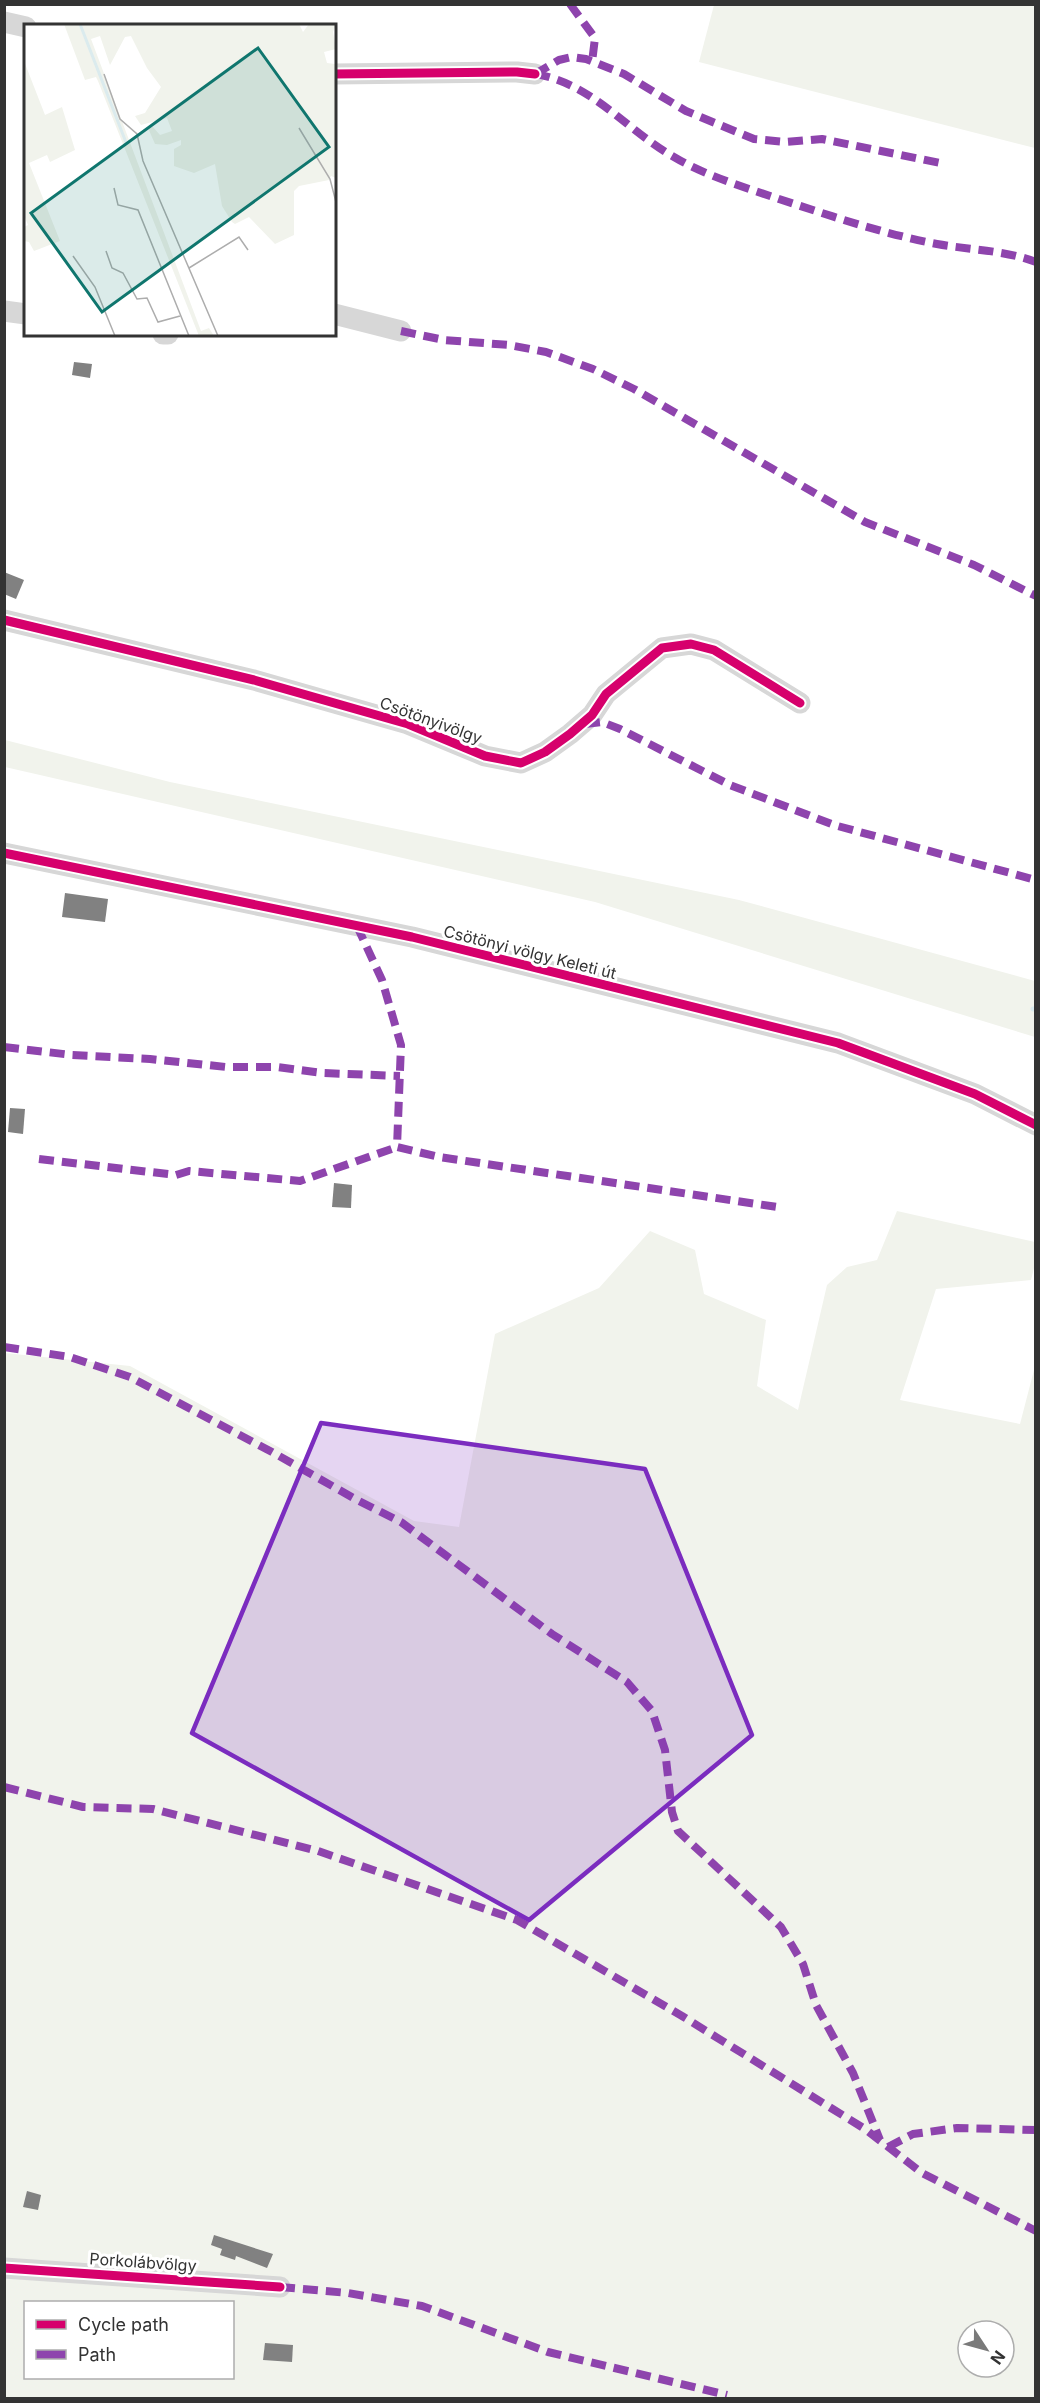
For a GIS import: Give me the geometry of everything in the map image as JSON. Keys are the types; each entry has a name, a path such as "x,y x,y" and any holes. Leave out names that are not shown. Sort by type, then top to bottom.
{"street":[{"path":"4,21 24,26"},
{"path":"336,74 517,72 535,74"},
{"path":"4,311 24,314"},
{"path":"336,315 401,331"},
{"name":"Csötönyivölgy","path":"4,620 254,680 408,724 485,756 521,763 545,752 570,734 592,715 606,694 663,648 691,644 714,650 800,703"},
{"name":"Csötönyi völgy Keleti út","path":"4,853 412,937 838,1043 975,1094 1035,1125"},
{"name":"Porkolábvölgy","path":"4,2268 280,2287"}],"highlighted area":[{"path":"321,1423 645,1469 752,1735 529,1920 192,1733"}],"shaded area":[{"path":"714,5 1035,5 1035,148 699,62"},
{"path":"5,740 170,782 739,900 1035,981 1035,1037 595,902 5,767"},
{"path":"897,1211 1035,1242 1035,1264 1031,1280 936,1289 900,1400 1020,1424 1035,1366 1035,2398 5,2398 5,1353 130,1366 414,1521 459,1527 495,1334 599,1288 650,1231 695,1250 704,1294 766,1320 757,1386 798,1410 827,1285 847,1267 877,1260"}],"building":[{"path":"74,362 92,364 90,378 72,375"},
{"path":"4,572 24,580 16,599 4,594"},
{"path":"65,893 108,899 105,922 62,917"},
{"path":"10,1108 25,1109 23,1134 8,1132"},
{"path":"334,1183 352,1185 351,1208 332,1207"},
{"path":"27,2191 41,2195 38,2210 23,2207"},
{"path":"214,2235 273,2254 267,2268 236,2256 235,2260 220,2255 222,2249 211,2245"},
{"path":"265,2343 293,2345 292,2362 263,2360"}],"marked path":[{"path":"570,4 595,38 592,62"},
{"path":"535,74 559,60 572,57 586,59 624,74 686,111 754,139 786,142 822,139 940,163"},
{"path":"535,74 574,87 674,157 725,181 897,235 937,244 1012,255 1036,262"},
{"path":"401,331 444,340 509,345 546,352 593,369 634,389 865,522 974,565 1036,596"},
{"path":"585,724 602,722 620,729 730,785 834,825 1036,880"},
{"path":"357,926 382,980 401,1045 397,1147 439,1157 777,1207"},
{"path":"4,1047 72,1055 150,1059 226,1067 277,1067 323,1073 400,1076"},
{"path":"39,1159 176,1175 189,1171 300,1181 397,1147"},
{"path":"4,1347 70,1357 130,1377 272,1452 401,1522 552,1634 627,1682 652,1711 665,1750 672,1812 678,1831 781,1927 803,1964 816,2005 853,2073 880,2140"},
{"path":"4,1787 83,1807 153,1809 318,1851 517,1920 682,2016 865,2129 922,2173 1036,2231"},
{"path":"888,2147 913,2134 957,2128 1036,2130"},
{"path":"280,2287 348,2293 422,2306 548,2352 727,2395"}],"cycle path":[{"path":"336,74 517,72 535,74"},
{"path":"4,620 254,680 408,724 485,756 521,763 545,752 570,734 592,715 606,694 662,648 691,644 714,650 800,703"},
{"path":"4,853 412,937 838,1043 975,1094 1036,1125"},
{"path":"4,2268 280,2287"}]}
